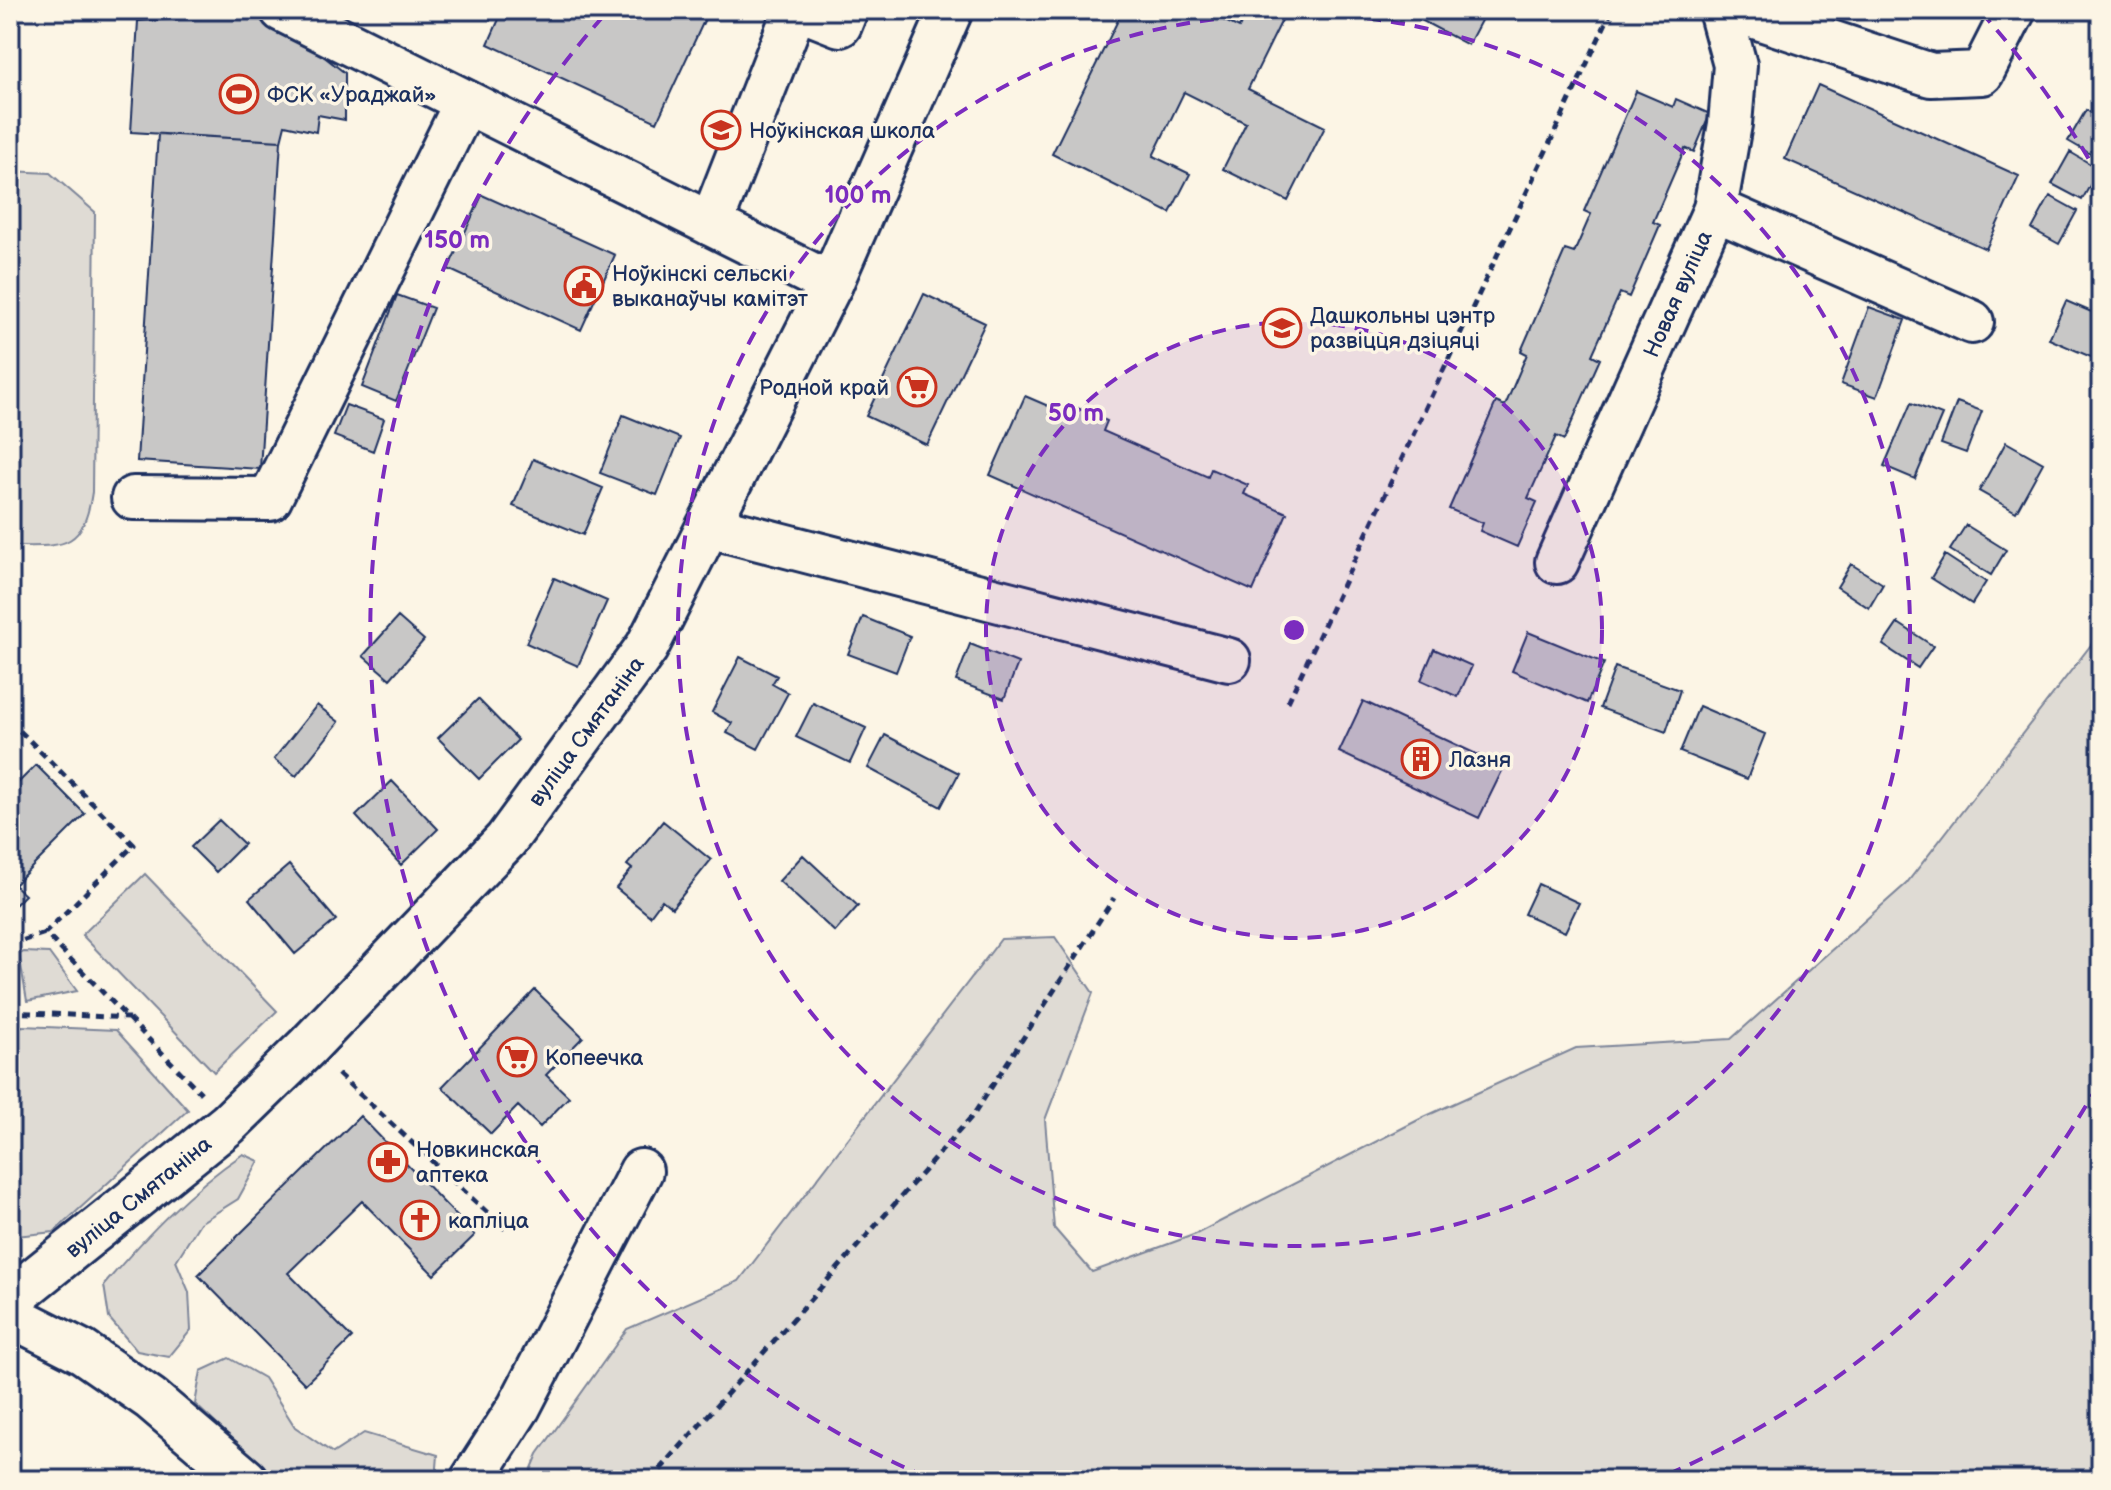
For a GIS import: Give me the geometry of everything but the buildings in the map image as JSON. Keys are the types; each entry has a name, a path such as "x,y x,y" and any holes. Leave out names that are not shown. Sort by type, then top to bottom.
{"street":[{"path":"282,10 831,284"},
{"path":"711,224 795,10"},
{"path":"802,10 840,25 846,10"},
{"name":"вуліца Смятаніна","path":"10,1299 228,1124 308,1046 506,840 647,647 831,284 951,10"},
{"name":"Новая вуліца","path":"1557,562 1715,209 1730,124 1735,65 1720,10"},
{"path":"1734,10 1931,75 1982,73 2014,10"},
{"path":"133,498 270,499 466,102"},
{"path":"1715,209 1972,322"},
{"path":"709,526 1229,660"},
{"path":"472,1480 519,1407 641,1171"},
{"path":"10,1315 83,1352 151,1399 246,1480"}],"path":[{"path":"1288,702 1612,10"},
{"path":"10,721 134,845 45,933 10,945"},
{"path":"651,1480 974,1114 1114,898"},
{"path":"45,933 212,1103 228,1124"},
{"path":"10,988 10,1003"},
{"path":"10,1012 129,1018"},
{"path":"308,1046 505,1229"}],"shaded area":[{"path":"10,171 50,173 95,212 92,492 83,526 67,542 56,545 10,546"},
{"path":"2101,632 2101,1480 527,1480 538,1454 627,1329 739,1281 1001,939 1055,937 1093,993 1045,1120 1054,1228 1092,1272 1196,1234 1424,1117 1576,1048 1731,1039 1906,884"},
{"path":"145,874 277,1011 214,1072 82,935"},
{"path":"49,953 77,991 27,1001 19,954"},
{"path":"22,1026 116,1030 188,1110 54,1232 16,1236 10,1230 10,1036"},
{"path":"243,1154 259,1161 238,1199 200,1223 176,1261 189,1292 191,1330 169,1357 137,1351 109,1318 104,1285 169,1215 204,1183"},
{"path":"229,1358 264,1378 295,1427 333,1453 364,1433 438,1455 436,1480 268,1480 195,1404 201,1371"}],"place":[{"name":"ФСК «Ураджай»","path":"239,94"},
{"name":"Ноўкінская школа","path":"721,130"},
{"name":"Ноўкінскі сельскі выканаўчы камітэт","path":"584,286"},
{"name":"Дашкольны цэнтр развіцця дзіцяці","path":"1282,328"},
{"name":"Родной край","path":"917,387"},
{"name":"Лазня","path":"1421,759"},
{"name":"Копеечка","path":"517,1057"},
{"name":"Новкинская аптека","path":"388,1162"},
{"name":"капліца","path":"420,1220"}]}
